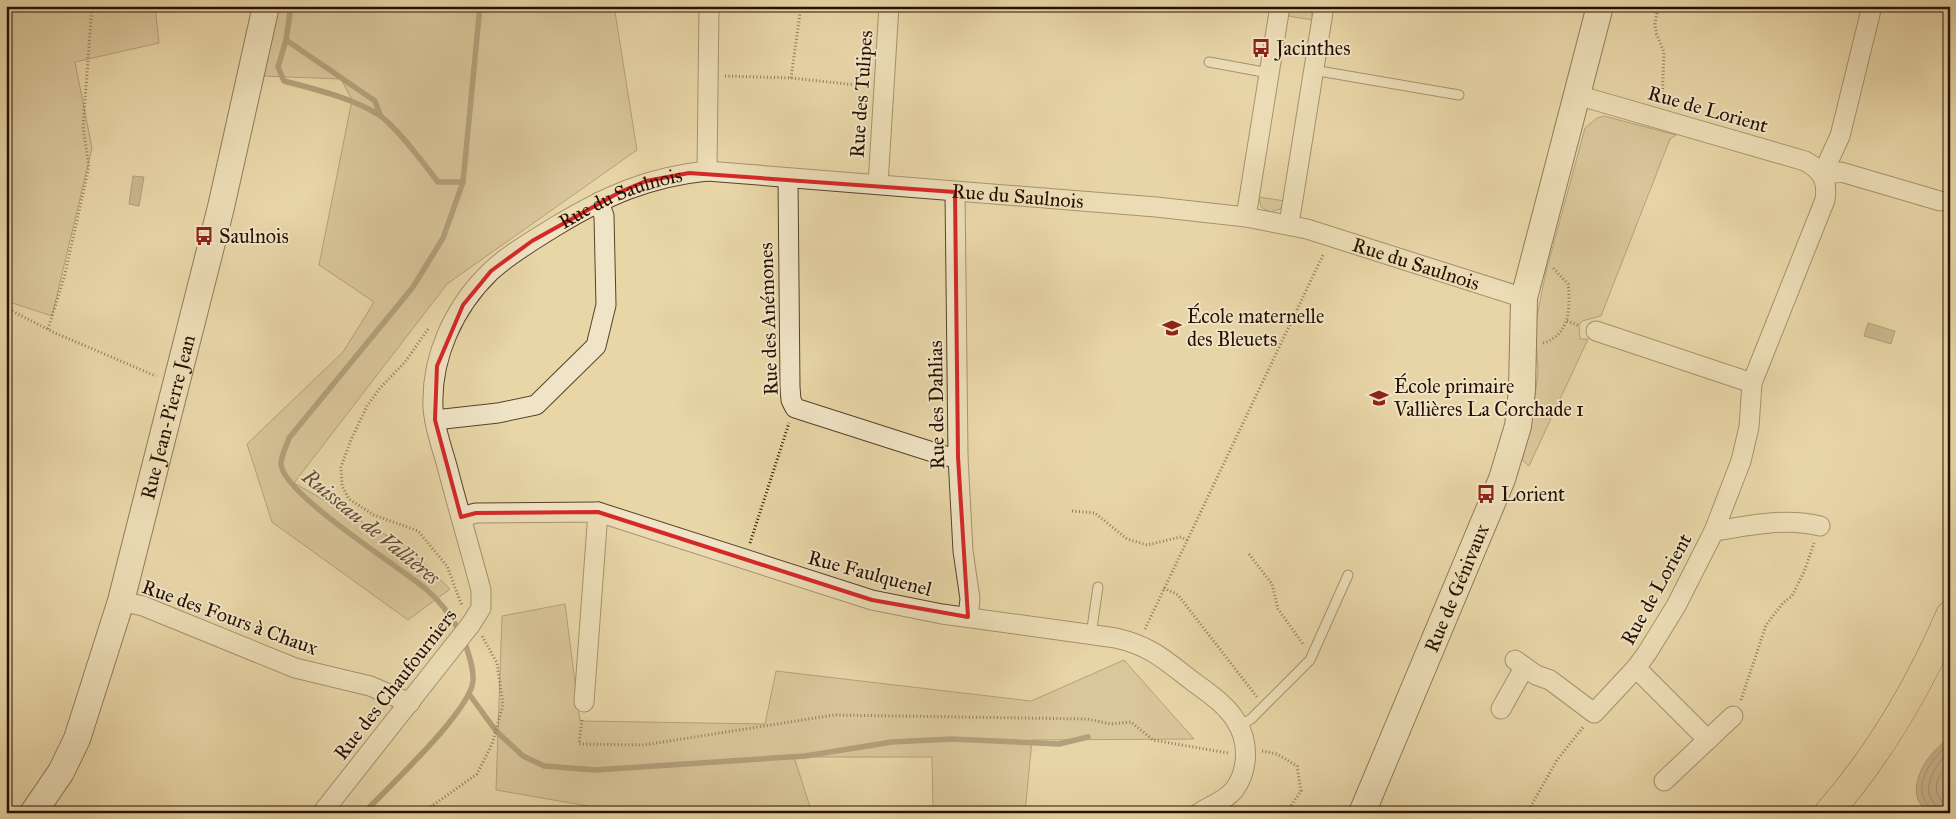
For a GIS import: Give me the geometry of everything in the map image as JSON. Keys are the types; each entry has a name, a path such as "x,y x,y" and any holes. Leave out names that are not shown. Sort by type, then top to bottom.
{"highway":[{"path":"1828,813 1866,764 1913,691 1950,615"}],"street":[{"name":"Rue Jean-Pierre Jean","path":"33,813 61,772 77,739 120,601 221,207 266,6"},
{"path":"707,171 709,6"},
{"name":"Rue des Tulipes","path":"878,184 890,6"},
{"path":"1246,217 1280,6"},
{"path":"1289,224 1324,6"},
{"path":"1524,298 1600,6"},
{"path":"1822,175 1840,136 1872,6"},
{"name":"Rue de Lorient","path":"1577,95 1805,161 1815,166 1827,186 1825,200 1752,382 1750,427 1741,461 1714,532 1676,606 1636,668 1594,713"},
{"name":"Rue du Saulnois","path":"461,517 435,420 434,386 437,366 451,325 463,305 491,271 532,241 599,202 646,181 668,176 707,171 1156,207 1246,217 1289,224 1332,236 1524,298"},
{"path":"1822,175 1841,172 1940,202"},
{"name":"Rue des Anémones","path":"788,178 790,388 791,400 795,408 945,456 958,457"},
{"name":"Rue des Dahlias","path":"955,192 958,457 963,551 970,599 968,617"},
{"path":"435,420 498,413 536,405 596,346 606,304 604,216 599,202"},
{"name":"Rue de Génivaux","path":"1362,813 1502,479 1518,426 1522,390 1524,298"},
{"path":"1596,331 1752,382"},
{"path":"584,702 598,512"},
{"name":"Rue Faulquenel","path":"461,517 476,513 598,512 745,561 872,600 934,613 1138,643"},
{"name":"Rue des Chaufourniers","path":"322,813 410,703 481,608 481,590 461,517"},
{"name":"Rue de Lorient","path":"1714,532 1783,521 1804,522 1820,526"},
{"name":"Rue des Fours à Chaux","path":"120,601 142,606 295,668 370,686 410,703"},
{"path":"1138,643 1155,652 1222,704 1239,726 1246,751 1240,779 1233,790 1199,813"},
{"path":"1501,708 1520,664 1536,676 1550,680 1594,713"},
{"name":"Rue de Lorient","path":"1636,668 1708,740"},
{"path":"1664,781 1733,716"}],"lane":[{"path":"1209,62 1269,73"},
{"path":"1313,70 1459,95"},
{"path":"1239,726 1252,719 1310,660 1348,575"},
{"path":"1091,635 1098,587"}],"path":[{"path":"48,329 64,278 89,168 82,127 92,6"},
{"path":"791,78 801,6"},
{"path":"1655,117 1662,102 1664,74 1664,52 1655,24 1658,6"},
{"path":"708,76 791,78 884,88"},
{"path":"1138,643 1332,236"},
{"path":"1522,344 1539,344 1552,341 1560,333 1567,321 1568,284 1554,269 1533,260"},
{"path":"6,308 48,329 176,384"},
{"path":"422,813 477,774 494,738 503,706 497,663 458,600 447,566 430,544 418,531 374,515 349,499 342,486 341,467 350,442 368,406 380,388 405,362 431,325 438,322 451,325"},
{"path":"745,561 795,408"},
{"path":"1072,511 1095,514 1127,539 1147,545 1181,537 1187,540"},
{"path":"1733,716 1766,625 1783,603 1792,596 1804,572 1820,526"},
{"path":"1249,554 1272,584 1278,609 1303,644 1315,649"},
{"path":"1164,588 1178,595 1264,706"},
{"path":"584,702 579,744 644,745 834,715 1087,719 1111,724 1126,721 1136,725 1153,740 1233,754 1246,751 1277,754 1297,766 1302,791 1286,813"},
{"path":"1527,813 1557,760 1594,713"}],"highlighted area":[{"path":"689,173 955,192 958,457 968,617 872,600 598,512 476,513 461,517 435,420 437,366 463,305 491,271 532,241 620,192 646,181"}],"shaded area":[{"path":"6,6 155,6 159,43 75,62 92,148 52,316 6,301"},
{"path":"276,6 614,6 637,150 447,284 294,483 407,547 450,589 408,620 272,522 247,444 343,352 374,302 319,265 352,100 341,79 261,76"},
{"path":"1307,6 1311,10 1313,20 1288,16 1293,7"},
{"path":"1604,116 1676,135 1670,139 1601,316 1582,321 1579,325 1580,339 1588,339 1529,466 1522,460 1531,428 1538,372 1537,316 1546,272 1585,128 1597,118"},
{"path":"1259,197 1285,201 1280,209 1270,212 1261,207"},
{"path":"565,604 580,721 765,724 776,671 1031,701 1124,660 1194,739 1032,740 1025,813 933,813 932,757 794,757 812,813 580,813 588,806 496,790 502,616"}],"water":[{"path":"133,176 144,177 139,206 129,204"},
{"path":"1868,323 1895,331 1891,344 1864,336"},
{"path":"1950,738 1950,813 1928,813 1918,800 1917,782 1924,764 1930,756"}],"waterway":[{"name":"Ruisseau de Vallières","path":"291,6 286,40 278,67 284,81 357,103 379,115 410,146 438,182 463,182"},
{"name":"Ruisseau de Vallières","path":"460,632 437,599 414,579 320,511 286,476 281,463 289,438 413,287 443,238 463,182 480,6"},
{"name":"Ruisseau de Vallières","path":"286,40 375,101 380,115"},
{"name":"Ruisseau de Vallières","path":"364,813 443,730 468,695 473,681 473,671 464,640"},
{"path":"469,694 496,731 523,756 544,766 595,770 805,756 892,742 951,739 1059,744 1088,737"}],"place":[{"name":"Jacinthes","path":"1261,48"},
{"name":"Saulnois","path":"204,236"},
{"name":"École maternelle des Bleuets","path":"1172,328"},
{"name":"École primaire Vallières La Corchade 1","path":"1379,398"},
{"name":"Lorient","path":"1486,494"}]}
